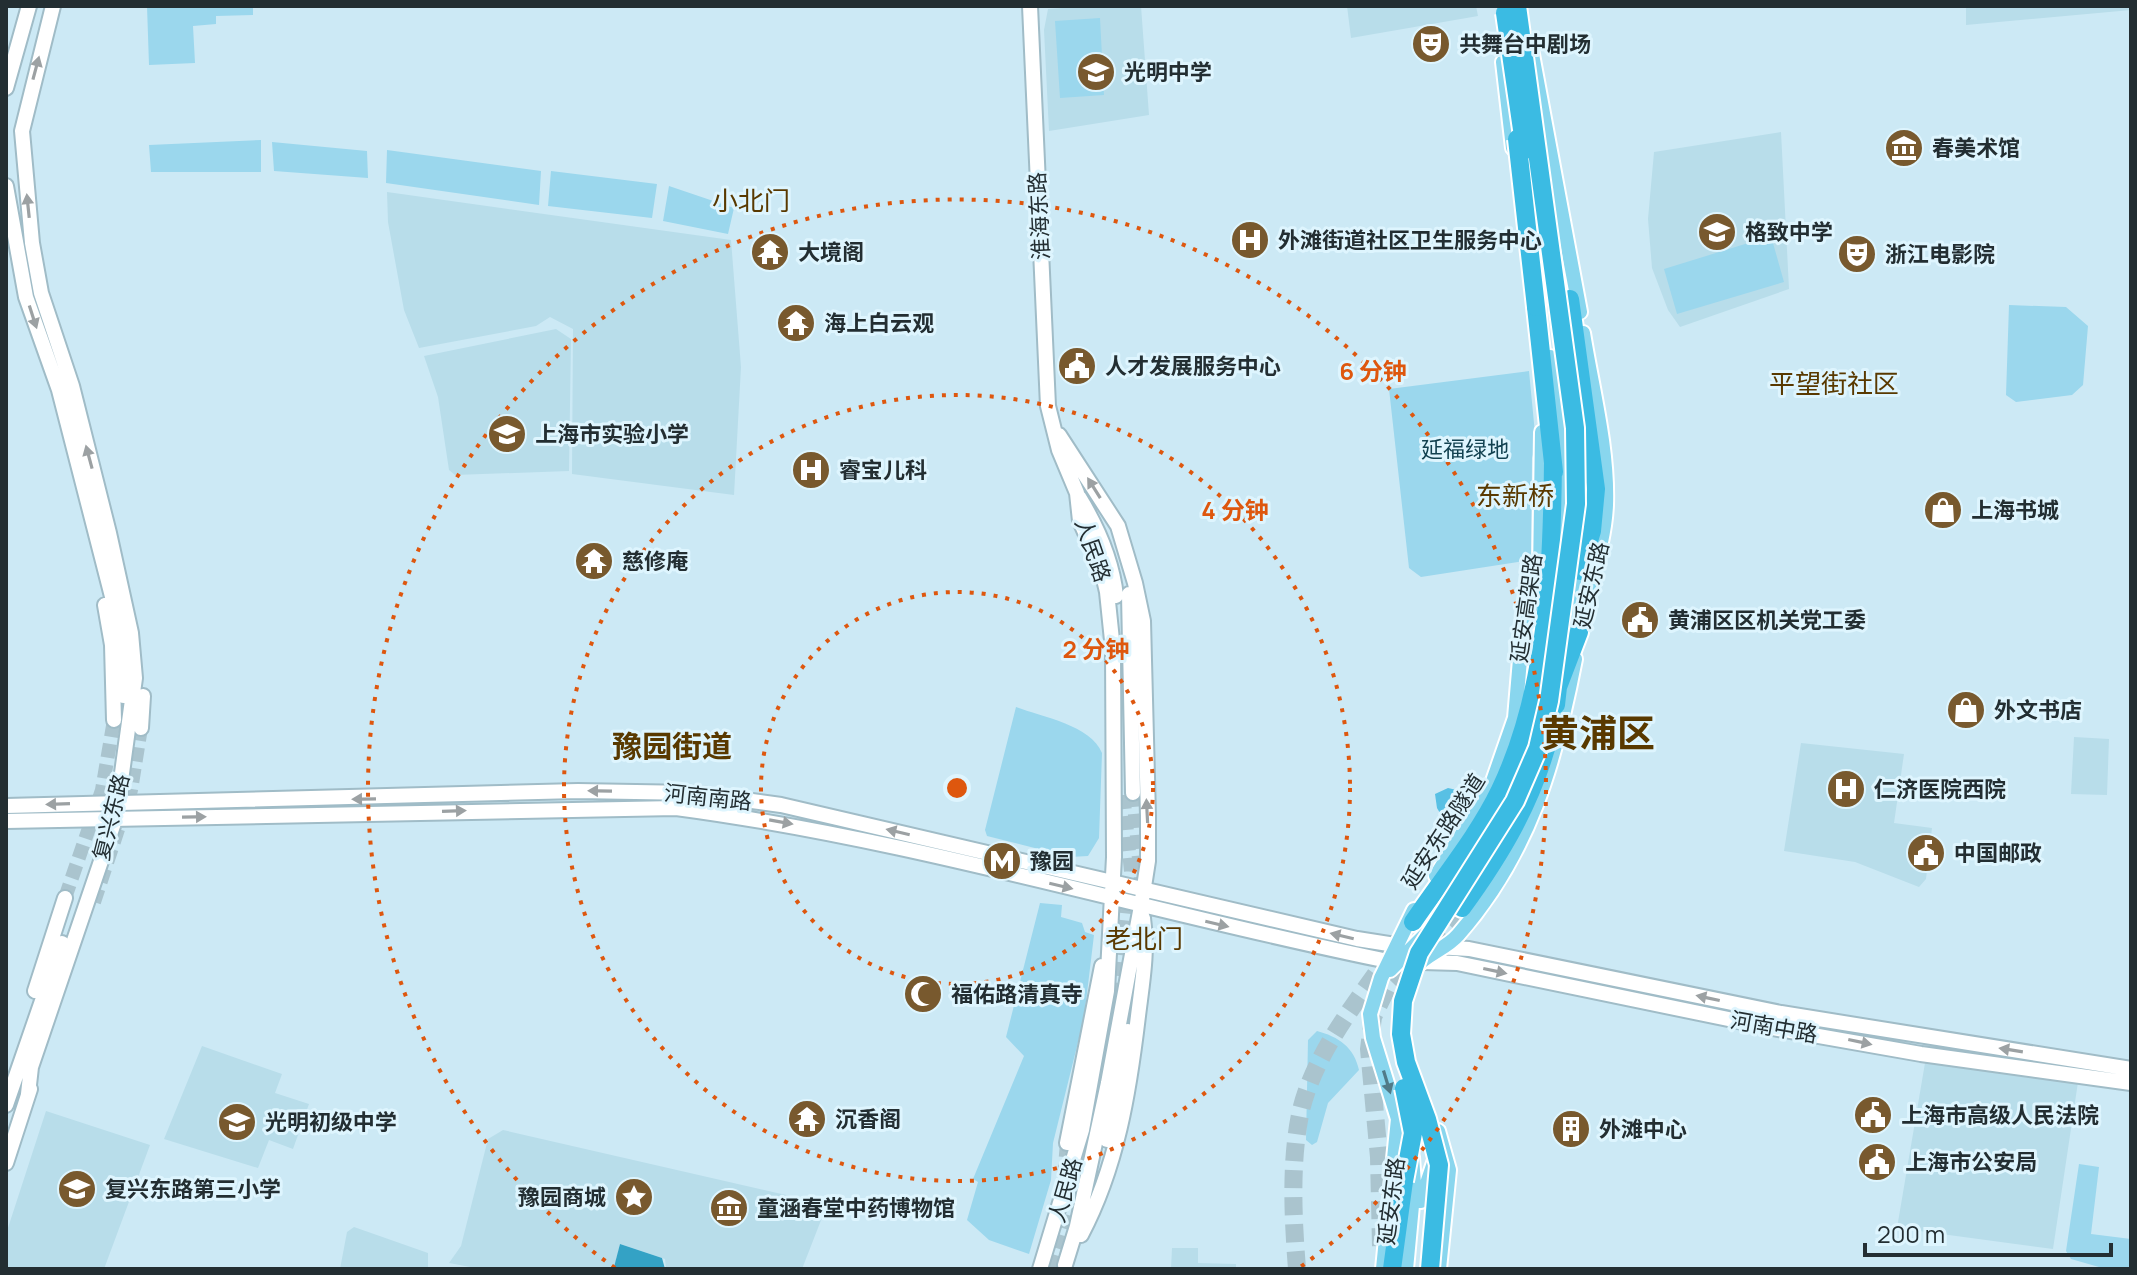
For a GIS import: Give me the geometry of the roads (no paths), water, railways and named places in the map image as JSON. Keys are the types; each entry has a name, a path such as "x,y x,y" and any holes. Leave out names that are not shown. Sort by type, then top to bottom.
{"highway":[{"path":"1496,6 1517,137 1553,462 1560,559"},
{"name":"延安高架路","path":"1404,1181 1412,1145 1412,1121 1392,1040 1393,995 1416,935 1498,808 1524,752 1538,689 1567,476 1562,393 1505,6"},
{"name":"延安高架路","path":"1436,1136 1406,1062 1401,1034 1403,1001 1424,943 1515,801 1538,748 1549,701 1576,504 1575,428 1517,6"},
{"path":"1534,116 1565,264 1591,434 1597,506 1580,571"},
{"path":"1531,693 1549,591 1553,462"},
{"path":"1462,908 1505,845 1529,800 1543,761 1558,687 1579,632"},
{"name":"延安东路隧道","path":"1413,922 1499,792 1517,749 1531,693"},
{"path":"1421,1269 1436,1136"},
{"path":"1430,1269 1439,1165 1436,1136"},
{"path":"1392,1269 1404,1181"},
{"path":"1399,1269 1404,1181"}],"main road":[{"path":"6,88 29,6"},
{"name":"复兴东路","path":"28,1094 31,1067 113,809 125,680 122,642 72,386 41,293 32,243 22,131 53,6"},
{"name":"淮海东路","path":"1030,6 1048,406 1053,426"},
{"name":"延安东路","path":"1383,1269 1398,1119 1371,1032 1370,1014 1392,962 1395,946 1481,806 1502,759 1518,703 1522,636 1540,576 1542,414 1496,6"},
{"name":"延安东路","path":"1418,964 1445,947 1463,928 1500,874 1539,804 1561,729 1579,632 1603,530 1605,468 1524,6"},
{"name":"延安东路","path":"1552,161 1551,211 1587,453 1587,507 1580,571 1558,687"},
{"name":"复兴东路","path":"6,186 26,297 59,390 102,535 112,645 114,720"},
{"name":"延安东路","path":"1392,962 1435,926 1490,850 1526,787 1540,728 1560,559 1562,437 1540,295 1520,229"},
{"name":"人民路","path":"1040,1269 1082,1130 1107,991 1113,923 1111,623 1102,571 1080,521 1077,493 1053,426"},
{"name":"人民路","path":"1053,426 1118,526 1143,621 1148,846 1144,889 1105,1097 1064,1267"},
{"path":"1077,493 1095,523 1112,567 1116,590 1128,793 1127,554"},
{"name":"复兴东路","path":"102,535 128,581 139,632 144,684 141,728"},
{"name":"延安东路隧道","path":"1531,693 1540,576"},
{"name":"河南南路","path":"6,821 113,809 433,794 578,791 693,793 781,805 1395,946 1412,947"},
{"name":"河南南路","path":"6,806 113,809 676,808 834,833 1392,962"},
{"name":"复兴东路","path":"6,1105 113,809"},
{"name":"复兴东路","path":"23,1054 28,1013 65,898"},
{"path":"1100,1171 1132,1005 1141,906"},
{"name":"人民路","path":"1064,1267 1105,1185 1129,1087 1146,939 1141,906"},
{"name":"复兴东路","path":"6,1163 92,907"},
{"path":"1067,1143 1113,923"},
{"name":"河南中路","path":"1412,947 1469,949 1781,1013 2131,1069"},
{"name":"河南中路","path":"1392,962 1457,963 1767,1027 1921,1054 2131,1083"},
{"path":"1418,964 1407,1015 1417,1079 1449,1170 1439,1269"},
{"path":"1398,1119 1409,1146 1414,1171 1406,1269"},
{"path":"1414,1269 1422,1192 1434,1163 1436,1136"}],"tunnel":[{"path":"65,898 102,790 114,720"},
{"path":"94,902 131,790 141,728"},
{"path":"1118,997 1131,871 1123,792"},
{"path":"1133,793 1141,882"},
{"path":"1381,1246 1379,1157 1369,1049 1373,1017 1390,982 1462,908"},
{"path":"1297,1269 1294,1169 1301,1110 1307,1089 1326,1049 1388,957"},
{"path":"1064,1178 1067,1143"},
{"path":"1053,1269 1085,1162"},
{"path":"1092,1198 1100,1171"}],"place":[{"name":"共舞台中剧场","path":"1431,44"},
{"name":"光明中学","path":"1096,72"},
{"name":"春美术馆","path":"1904,148"},
{"name":"格致中学","path":"1717,232"},
{"name":"外滩街道社区卫生服务中心","path":"1250,240"},
{"name":"大境阁","path":"770,252"},
{"name":"浙江电影院","path":"1857,254"},
{"name":"海上白云观","path":"796,323"},
{"name":"人才发展服务中心","path":"1077,366"},
{"name":"上海市实验小学","path":"507,434"},
{"name":"睿宝儿科","path":"811,470"},
{"name":"上海书城","path":"1943,510"},
{"name":"慈修庵","path":"594,561"},
{"name":"黄浦区区机关党工委","path":"1640,620"},
{"name":"外文书店","path":"1966,710"},
{"name":"仁济医院西院","path":"1846,789"},
{"name":"中国邮政","path":"1926,853"},
{"name":"豫园","path":"1002,861"},
{"name":"福佑路清真寺","path":"923,994"},
{"name":"上海市高级人民法院","path":"1873,1115"},
{"name":"沉香阁","path":"807,1119"},
{"name":"光明初级中学","path":"237,1122"},
{"name":"外滩中心","path":"1571,1129"},
{"name":"上海市公安局","path":"1877,1162"},
{"name":"复兴东路第三小学","path":"77,1189"},
{"name":"豫园商城","path":"634,1197"},
{"name":"童涵春堂中药博物馆","path":"729,1208"}],"district":[{"name":"小北门","path":"751,200"},
{"name":"平望街社区","path":"1834,383"},
{"name":"东新桥","path":"1515,495"},
{"name":"黄浦区","path":"1598,732"},
{"name":"豫园街道","path":"672,745"},
{"name":"老北门","path":"1144,938"}],"park label":[{"name":"延福绿地","path":"1465,449"}]}
